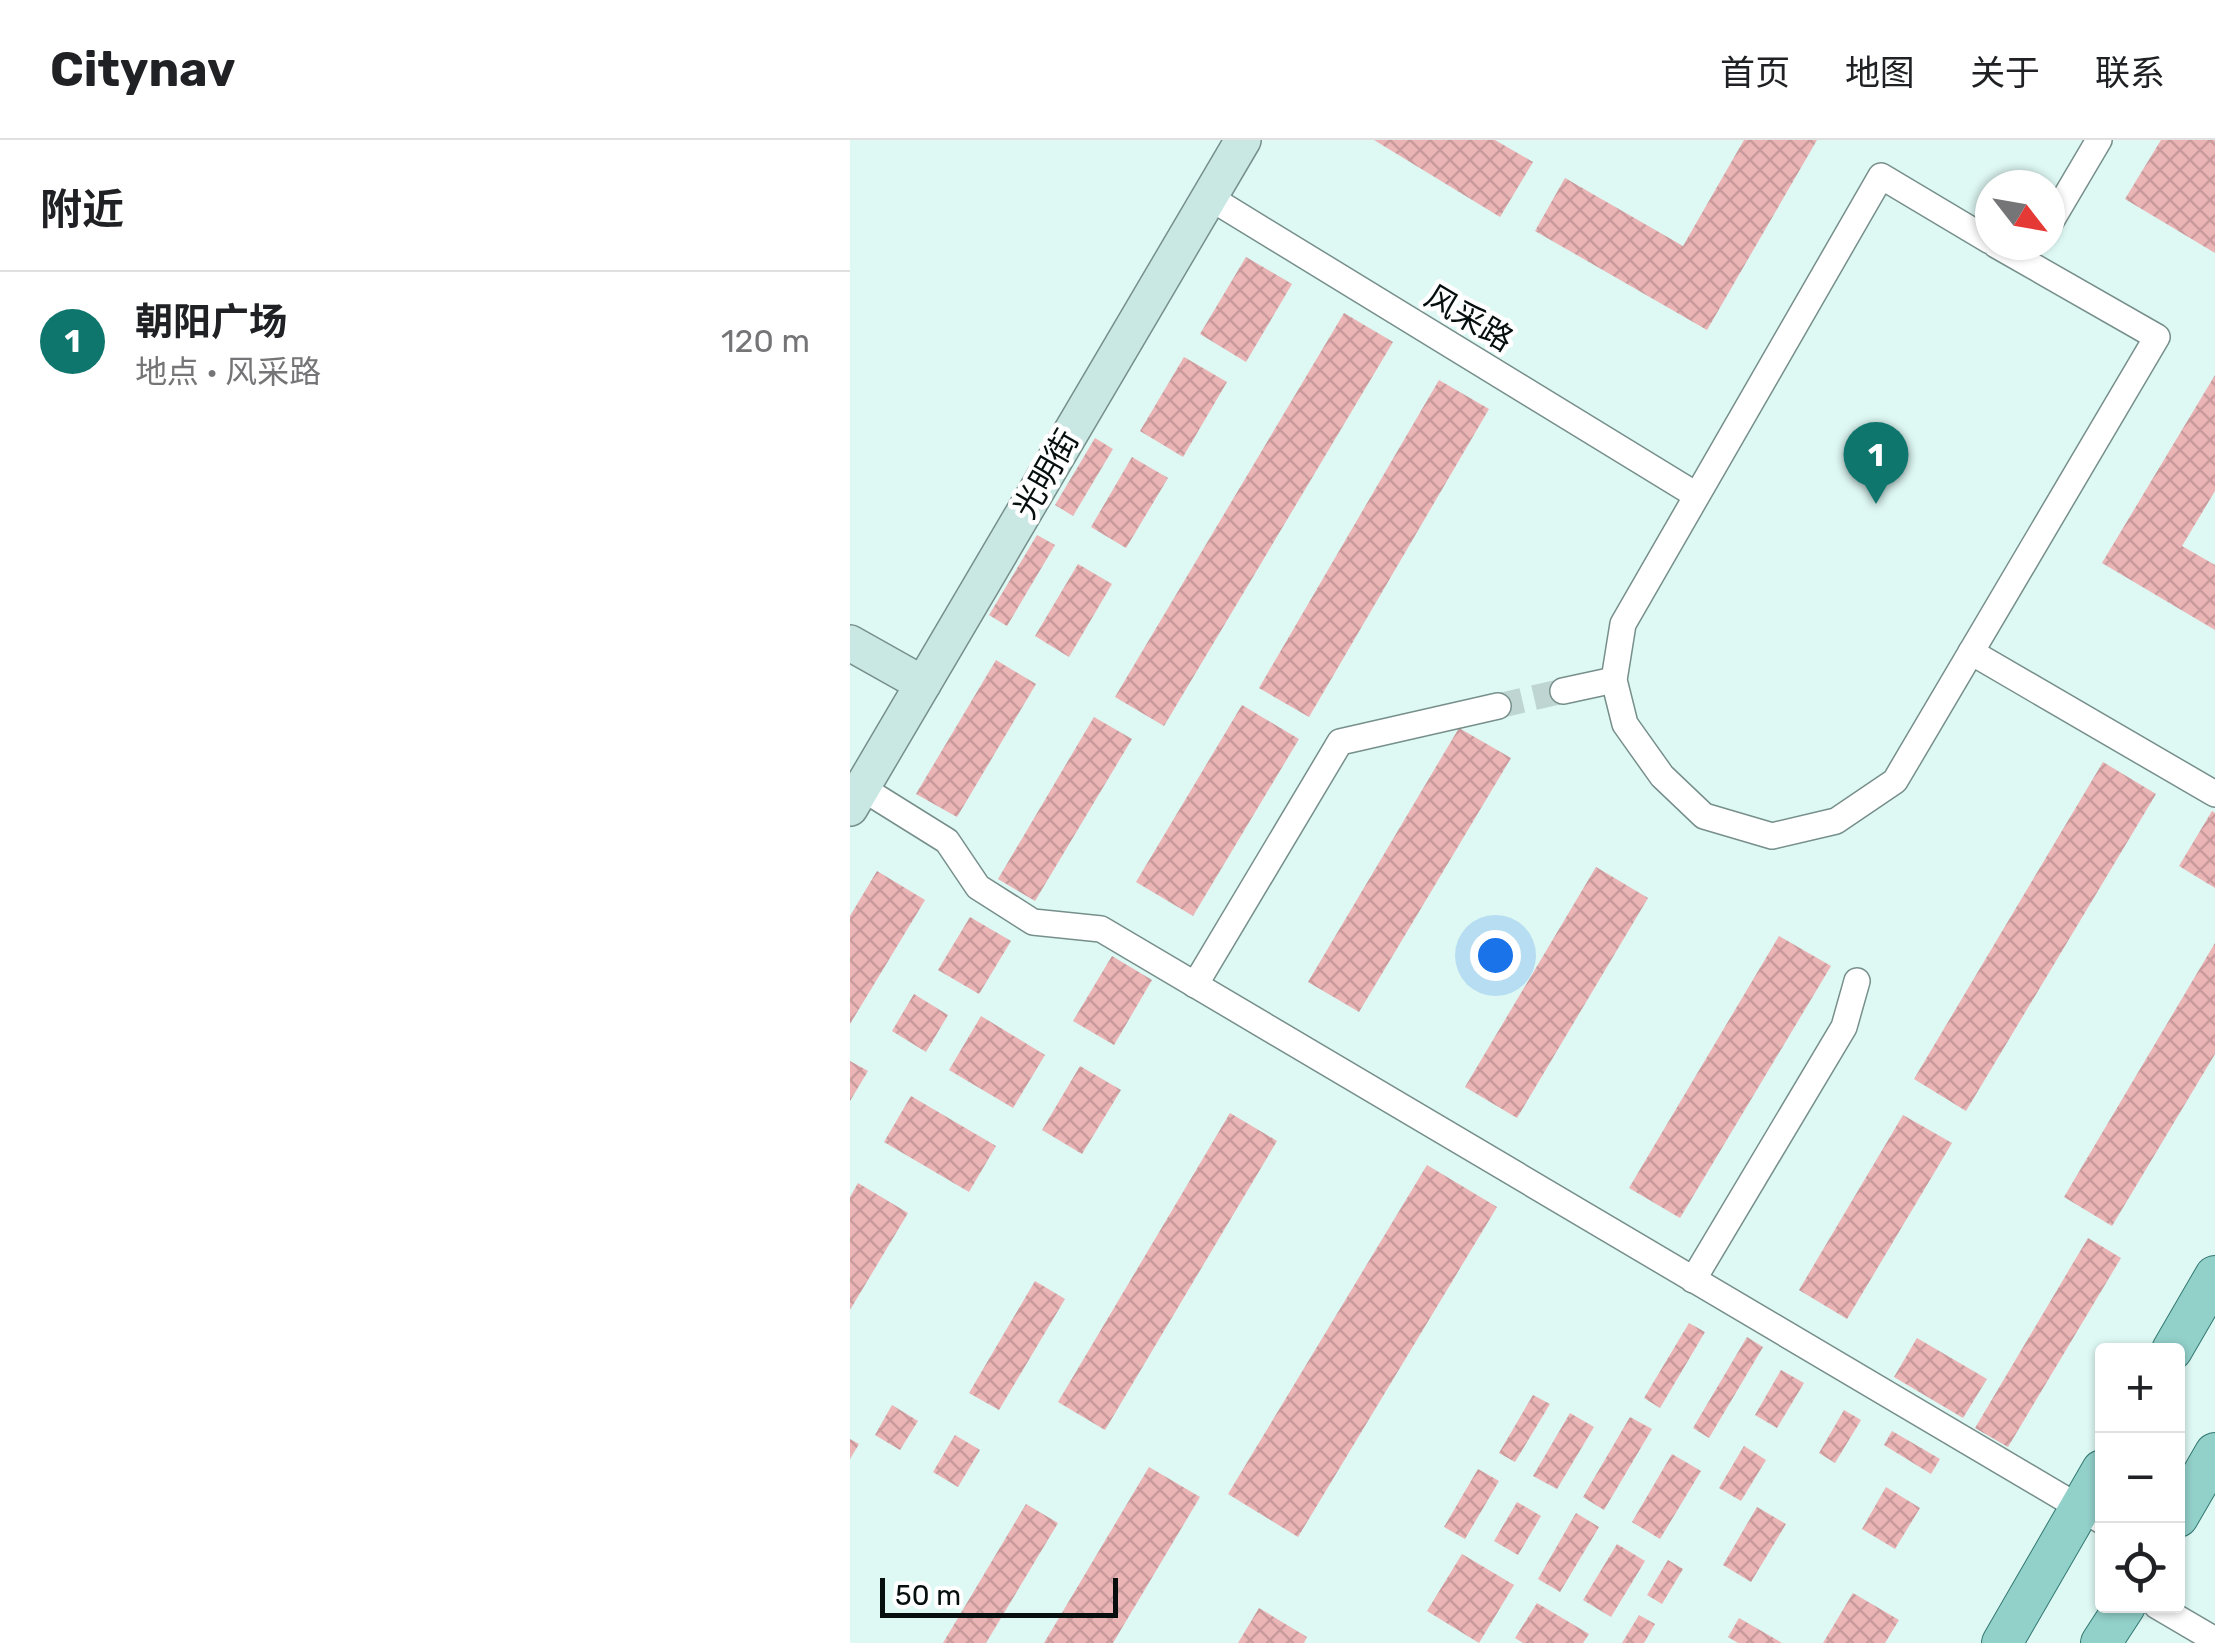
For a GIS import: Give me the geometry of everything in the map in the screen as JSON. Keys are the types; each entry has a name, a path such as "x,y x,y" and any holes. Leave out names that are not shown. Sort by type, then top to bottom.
{"main road":[{"name":"光明街","path":"856,798 1243,140"},
{"path":"850,643 923,684"},
{"path":"2176,1343 2215,1276"},
{"path":"2185,1505 2215,1453"},
{"path":"2002,1643 2091,1515"},
{"path":"2102,1643 2121,1613"}],"street":[{"path":"2065,198 2099,140"},
{"path":"1975,232 1880,176 1623,624 1614,680 1625,724 1662,776 1704,816 1772,836 1836,820 1895,781 2157,337 2041,260"},
{"name":"风采路","path":"1209,197 1696,495"},
{"path":"1971,652 2215,794"},
{"path":"1563,691 1614,680"},
{"path":"1195,985 1340,742 1498,706"},
{"path":"856,798 947,842 978,886 1033,922 1101,929 2091,1515"},
{"path":"1693,1280 1844,1027 1857,981"},
{"path":"2169,1613 2215,1640"}],"building":[{"path":"1374,140 1495,140 1533,162 1500,217"},
{"path":"1744,140 1817,140 1707,330 1535,231 1565,178 1683,246"},
{"path":"2161,140 2215,140 2215,253 2125,199"},
{"path":"1246,257 1292,284 1246,362 1200,334"},
{"path":"1344,313 1393,342 1164,726 1115,697"},
{"path":"1184,357 1227,382 1183,457 1140,431"},
{"path":"2215,375 2215,491 2182,546 2215,565 2215,630 2102,563"},
{"path":"1439,380 1489,409 1309,717 1259,688"},
{"path":"1095,438 1113,449 1073,516 1055,505"},
{"path":"1132,457 1168,478 1126,548 1091,527"},
{"path":"1037,535 1055,545 1007,626 989,615"},
{"path":"1078,564 1112,584 1069,657 1035,636"},
{"path":"996,660 1036,684 957,817 916,794"},
{"path":"1242,705 1299,739 1193,916 1136,882"},
{"path":"1094,717 1132,739 1035,901 998,879"},
{"path":"1459,728 1511,758 1359,1012 1308,982"},
{"path":"2103,762 2156,794 1966,1111 1914,1079"},
{"path":"2212,811 2215,813 2215,888 2179,866"},
{"path":"1596,867 1648,898 1517,1118 1465,1087"},
{"path":"877,871 925,900 850,1024 850,916"},
{"path":"970,917 1011,941 979,994 938,970"},
{"path":"1779,936 1831,966 1680,1218 1629,1188"},
{"path":"2215,943 2215,1054 2112,1226 2064,1197"},
{"path":"1112,956 1152,980 1114,1045 1073,1021"},
{"path":"914,994 948,1015 926,1052 892,1031"},
{"path":"981,1016 1045,1055 1013,1108 949,1070"},
{"path":"850,1061 868,1071 850,1101"},
{"path":"1080,1066 1121,1090 1082,1154 1042,1130"},
{"path":"911,1096 996,1146 969,1192 884,1142"},
{"path":"1230,1113 1277,1141 1105,1430 1058,1402"},
{"path":"1903,1115 1952,1143 1847,1319 1799,1290"},
{"path":"1427,1165 1497,1207 1298,1537 1228,1494"},
{"path":"858,1183 908,1213 850,1310 850,1197"},
{"path":"2088,1238 2121,1258 2008,1447 1975,1428"},
{"path":"1035,1281 1065,1299 999,1410 969,1393"},
{"path":"1689,1323 1705,1332 1660,1408 1644,1398"},
{"path":"1747,1337 1763,1347 1709,1438 1693,1428"},
{"path":"1917,1338 1987,1379 1963,1418 1894,1377"},
{"path":"1781,1370 1804,1383 1777,1428 1755,1415"},
{"path":"1533,1395 1550,1404 1515,1462 1499,1453"},
{"path":"892,1405 918,1421 900,1450 875,1435"},
{"path":"1844,1410 1861,1420 1835,1463 1819,1453"},
{"path":"1570,1413 1594,1427 1557,1489 1533,1476"},
{"path":"1630,1417 1652,1429 1604,1510 1583,1497"},
{"path":"1892,1431 1940,1459 1931,1474 1884,1445"},
{"path":"955,1435 980,1450 958,1487 933,1472"},
{"path":"850,1439 859,1444 850,1459"},
{"path":"1744,1446 1766,1460 1741,1501 1719,1488"},
{"path":"1672,1454 1701,1471 1660,1539 1632,1522"},
{"path":"1149,1467 1200,1497 1113,1643 1044,1643"},
{"path":"1478,1469 1499,1481 1465,1539 1444,1527"},
{"path":"1886,1487 1920,1508 1895,1549 1862,1529"},
{"path":"1517,1502 1541,1516 1518,1555 1494,1541"},
{"path":"1026,1504 1058,1523 986,1643 943,1643"},
{"path":"1757,1507 1786,1524 1751,1582 1723,1565"},
{"path":"1576,1513 1599,1527 1560,1592 1538,1579"},
{"path":"1617,1544 1645,1561 1611,1617 1583,1600"},
{"path":"1462,1554 1514,1585 1479,1643 1427,1611"},
{"path":"1668,1560 1683,1569 1662,1604 1647,1595"},
{"path":"1853,1593 1899,1620 1885,1643 1823,1643"},
{"path":"1537,1603 1589,1634 1583,1643 1523,1643 1515,1638"},
{"path":"1259,1608 1307,1637 1304,1643 1238,1643"},
{"path":"1639,1615 1655,1624 1644,1643 1622,1643"},
{"path":"1739,1618 1782,1643 1738,1643 1728,1637"}],"tunnel":[{"path":"1498,706 1563,691"}],"place":[{"name":"朝阳广场","path":"1876,504"}]}
